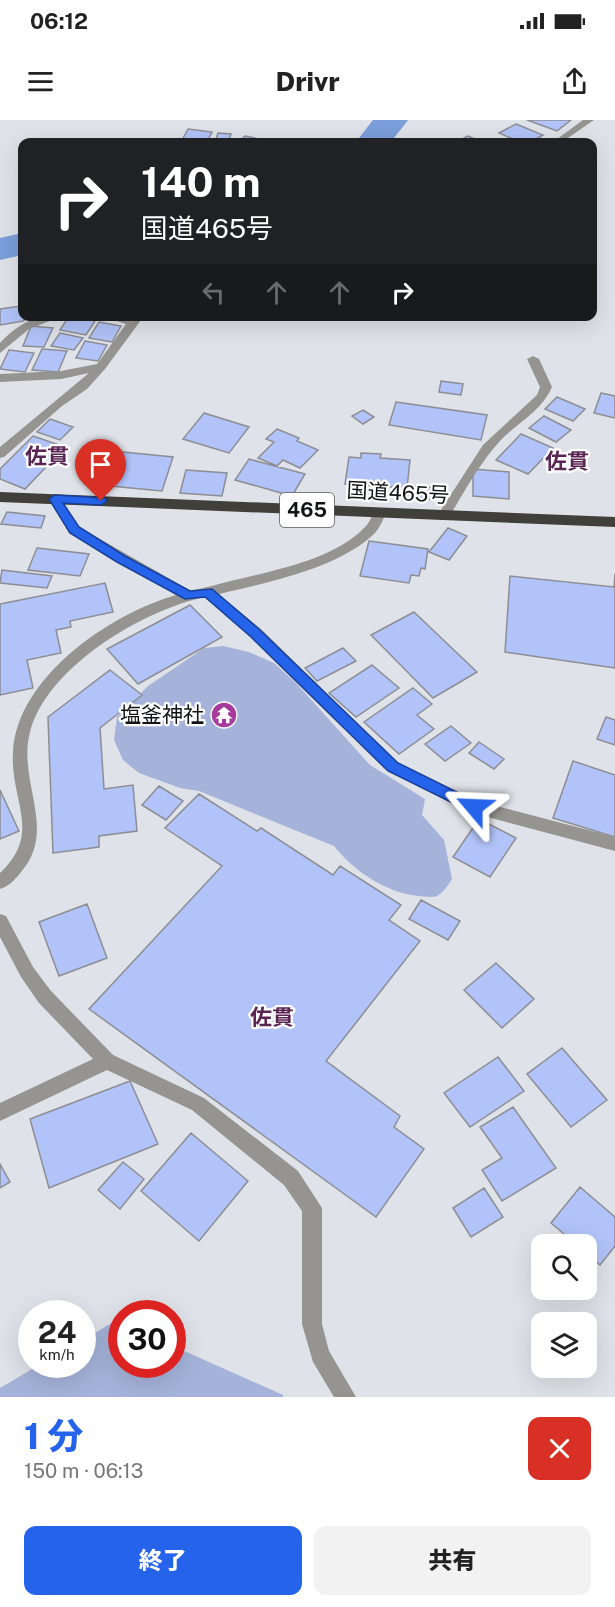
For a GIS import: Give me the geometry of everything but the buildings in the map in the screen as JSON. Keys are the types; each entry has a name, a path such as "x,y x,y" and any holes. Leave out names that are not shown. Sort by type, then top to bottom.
{"highway":[{"name":"国道465号","path":"0,497 615,522"}],"street":[{"path":"563,138 589,120"},
{"path":"0,350 15,333 30,323 38,321"},
{"path":"0,454 58,404 83,386 101,367 135,321"},
{"path":"443,516 468,473 496,437 543,398 546,387 533,358"},
{"path":"0,378 61,375 101,367"},
{"path":"55,499 75,530 189,596"},
{"path":"0,882 22,860 31,844 31,824 21,782 22,732 33,705 52,681 104,637 134,616 189,596 288,572 352,544 371,529 380,513"},
{"path":"207,592 256,633 393,767 474,807 615,844"},
{"path":"0,921 27,972 45,997 107,1062 198,1104 291,1178 312,1208 312,1324 320,1355 346,1397"},
{"path":"0,1112 107,1062"}],"shaded area":[{"path":"223,646 249,652 274,663 296,683 370,765 425,799 422,815 444,840 452,879 442,892 430,897 394,890 361,872 334,846 199,791 180,788 139,773 123,760 114,740 117,717 148,686 204,648"},
{"path":"108,1325 108,1378 186,1378 186,1352 283,1395 283,1397 0,1397 0,1388 18,1377 96,1378 96,1332"}],"waterway":[{"path":"376,138 391,120"},
{"path":"0,249 18,245"}],"place":[{"name":"塩釜神社","path":"224,715"}],"district":[{"name":"佐貫","path":"47,456"},
{"name":"佐貫","path":"567,461"},
{"name":"佐貫","path":"272,1017"}],"route":[{"path":"101,501 55,499 75,530 121,559 189,596 207,592 256,633 393,767 474,807"}]}
